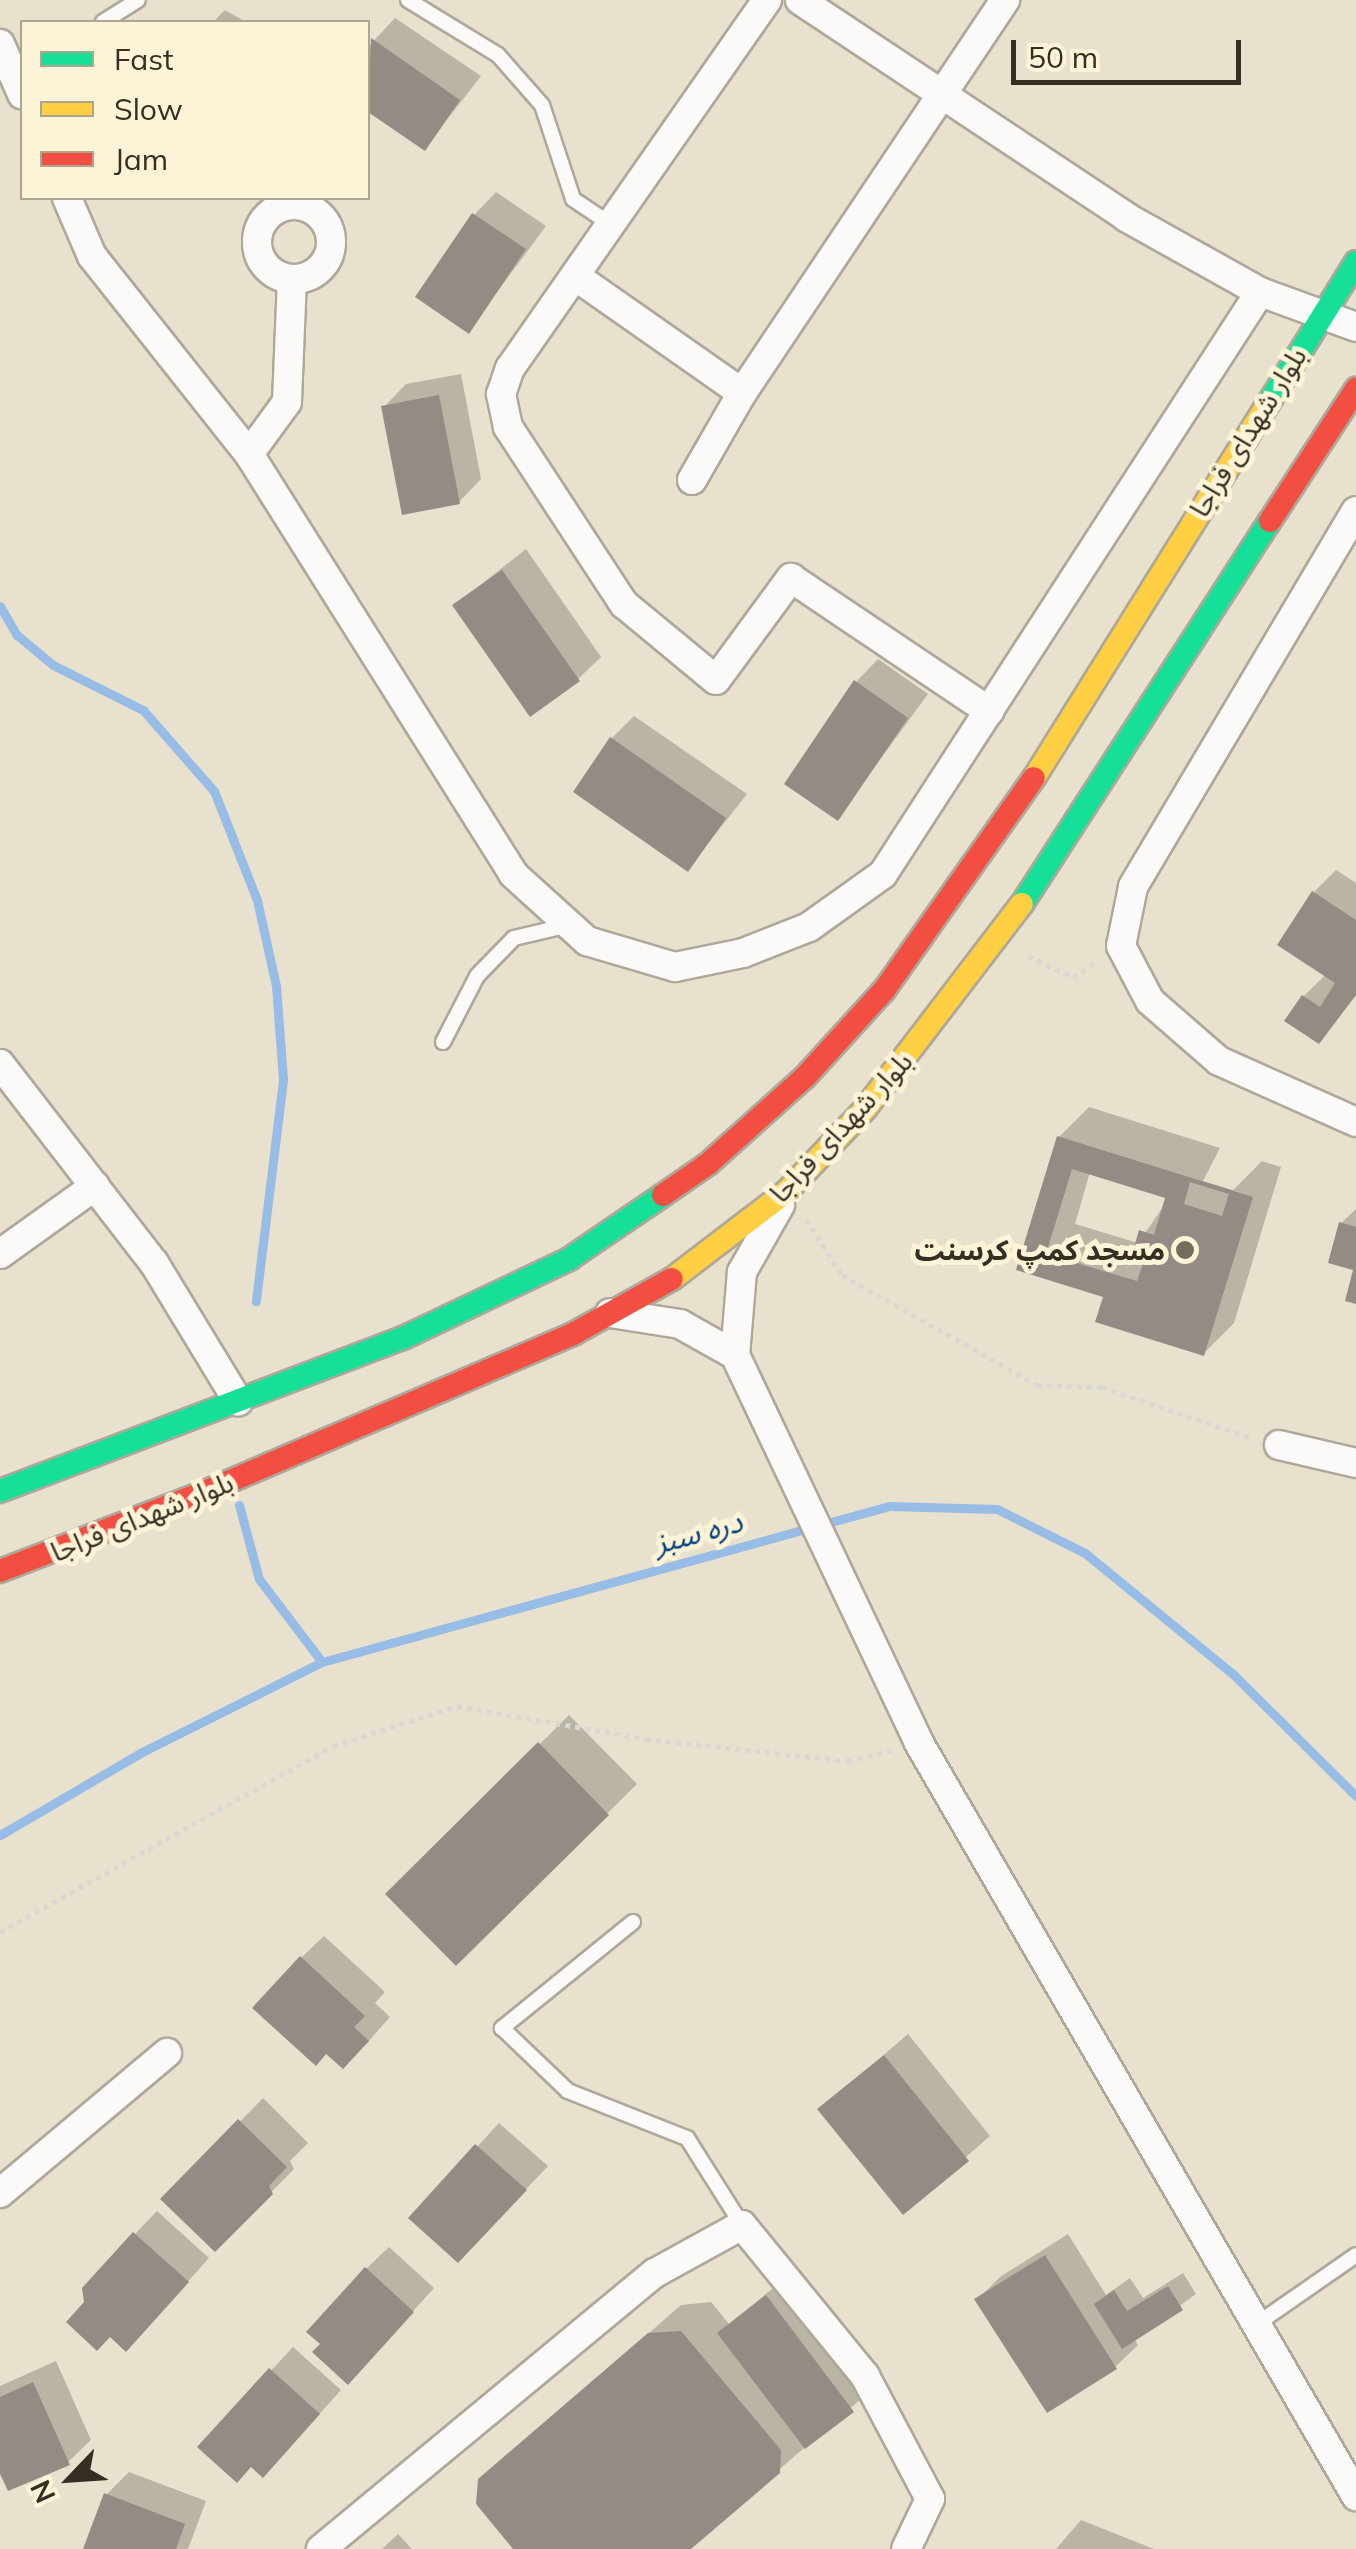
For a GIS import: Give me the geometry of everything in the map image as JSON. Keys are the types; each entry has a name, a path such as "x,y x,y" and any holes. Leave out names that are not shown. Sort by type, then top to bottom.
{"main road":[{"name":"بلوار شهدای فراجا","path":"0,1491 404,1338 568,1259 708,1164 805,1077 885,989 1049,756 1356,262"},
{"name":"بلوار شهدای فراجا","path":"0,1571 200,1494 610,1313 678,1275 788,1191 865,1109 998,942 1356,389"}],"street":[{"path":"766,0 578,278 510,368 501,394 508,427 549,497 624,604 716,680 791,578 989,711"},
{"path":"800,0 1126,217 1260,292 1356,327"},
{"path":"692,480 742,393 1004,0"},
{"path":"0,44 19,77"},
{"path":"68,200 92,256 249,454 513,874 587,941 675,967 743,953 808,927 884,874 1260,292"},
{"path":"578,278 742,393"},
{"path":"249,454 287,402 292,280"},
{"path":"1356,511 1132,888 1121,946 1150,1001 1218,1061 1356,1122"},
{"path":"0,1064 154,1262 238,1401"},
{"path":"0,1254 95,1186"},
{"path":"788,1191 742,1272 735,1355 765,1427 919,1744 1253,2326 1356,2496"},
{"path":"610,1313 680,1324 735,1355"},
{"path":"1279,1445 1356,1463"},
{"path":"0,2193 166,2053"},
{"path":"321,2549 655,2273 742,2225 866,2376 930,2498 906,2549"}],"lane":[{"path":"105,20 138,0"},
{"path":"408,0 498,55 542,104 573,199 613,226"},
{"path":"443,1042 477,976 514,938 569,925"},
{"path":"633,1922 502,2028 568,2091 688,2138 742,2225"},
{"path":"1253,2326 1356,2255"}],"path":[{"path":"998,942 1072,977 1121,946"},
{"path":"788,1191 842,1275 1037,1385 1102,1387 1279,1445"},
{"path":"0,1932 333,1746 457,1706 646,1739 848,1761 919,1744"}],"building":[{"path":"371,38 460,100 425,151 370,113"},
{"path":"472,213 526,249 469,334 415,297"},
{"path":"439,395 460,504 402,515 381,406"},
{"path":"502,570 580,681 530,717 452,605"},
{"path":"854,680 908,718 838,821 784,784"},
{"path":"610,737 726,818 688,872 573,792"},
{"path":"1312,891 1356,920 1356,995 1319,1044 1284,1021 1302,995 1320,1007 1335,983 1277,945"},
{"path":"1057,1136 1253,1197 1204,1356 1095,1322 1103,1297 1016,1270","holes":["1072,1169 1165,1198 1154,1235 1139,1230 1132,1254 1145,1258 1137,1281 1046,1254","1190,1182 1229,1194 1222,1216 1184,1204"]},
{"path":"1339,1222 1356,1227 1356,1304 1345,1301 1353,1270 1328,1263"},
{"path":"538,1742 609,1815 456,1966 385,1894"},
{"path":"300,1956 365,2016 354,2027 369,2041 343,2069 326,2054 316,2066 252,2008"},
{"path":"884,2055 969,2161 903,2215 817,2109"},
{"path":"238,2119 287,2167 269,2186 273,2194 215,2252 160,2199"},
{"path":"475,2144 527,2190 458,2263 408,2218"},
{"path":"133,2232 189,2282 126,2352 110,2337 97,2351 66,2322 84,2302 82,2288"},
{"path":"1045,2255 1117,2369 1047,2413 974,2299"},
{"path":"365,2267 414,2312 348,2385 312,2352 320,2344 306,2332"},
{"path":"1168,2286 1183,2310 1122,2349 1094,2304 1114,2290 1127,2311"},
{"path":"766,2295 854,2412 805,2449 717,2333"},
{"path":"681,2331 781,2450 780,2473 691,2549 513,2549 476,2504 478,2479 648,2333"},
{"path":"269,2368 320,2414 263,2478 251,2467 237,2483 197,2447"},
{"path":"33,2382 70,2465 8,2491 0,2474 0,2397"},
{"path":"104,2493 185,2524 176,2549 83,2549"}],"waterway":[{"path":"0,606 17,635 53,665 143,710 214,791 257,900 276,986 283,1080 256,1301"},
{"path":"239,1505 259,1579 322,1662"},
{"name":"دره سبز","path":"0,1835 142,1752 322,1662 889,1506 997,1509 1085,1553 1233,1674 1356,1796"}],"traffic: fast":[{"path":"1268,404 1356,262"},
{"path":"1022,904 1270,521"},
{"path":"0,1491 403,1338 569,1259 663,1195"}],"traffic: slow":[{"path":"1034,778 1268,404"},
{"path":"672,1279 787,1191 865,1109 1022,904"}],"traffic: jam":[{"path":"1270,521 1356,389"},
{"path":"663,1195 708,1164 805,1077 885,989 1034,778"},
{"path":"0,1571 200,1494 573,1334 672,1279"}],"place":[{"name":"مسجد کمپ کرسنت","path":"1185,1250"}]}
